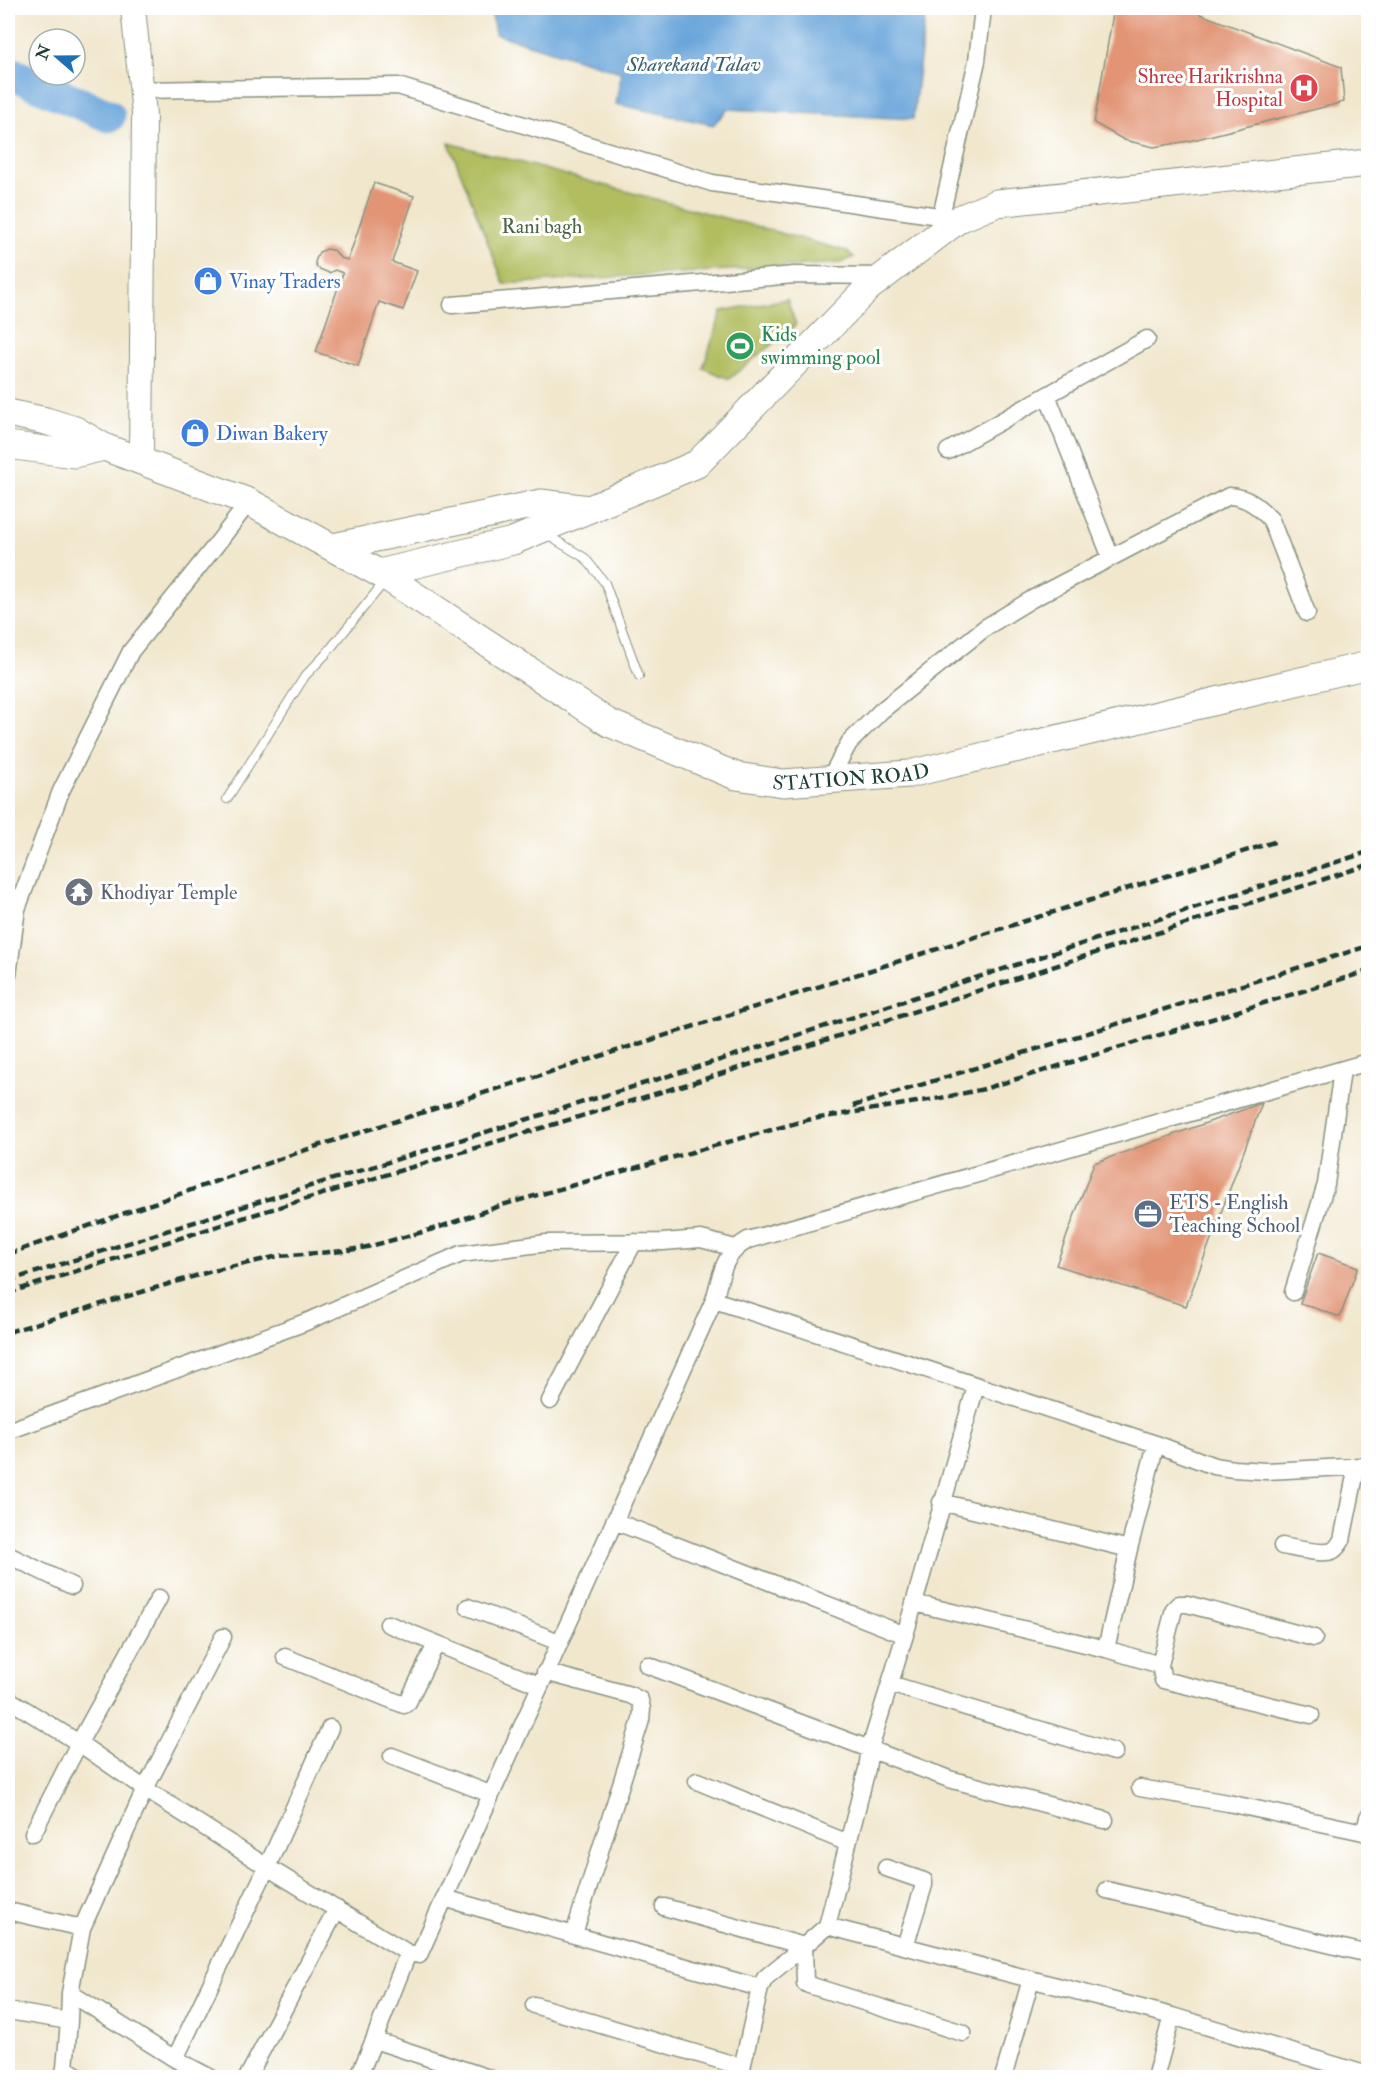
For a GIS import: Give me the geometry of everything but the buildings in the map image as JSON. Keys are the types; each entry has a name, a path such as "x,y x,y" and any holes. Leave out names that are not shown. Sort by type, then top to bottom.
{"main road":[{"path":"133,8 144,114 141,461"},
{"path":"383,575 513,541 697,464 868,288 950,217 997,203 1368,163"},
{"name":"STATION ROAD","path":"8,413 75,430 104,447 249,502 383,575 609,723 736,776 783,783 909,774 1368,665"},
{"path":"8,445 74,454 104,447"},
{"path":"333,547 541,502 590,509"}],"street":[{"path":"141,90 398,86 712,183 950,217 977,61 983,8"},
{"path":"452,305 794,275 884,276"},
{"path":"948,451 1146,339"},
{"path":"1047,395 1111,558"},
{"path":"828,780 849,743 881,711 986,627 1032,599 1229,496 1238,496 1260,508 1271,520 1307,613"},
{"path":"8,975 18,909 61,791 131,651 249,502"},
{"path":"8,1699 267,1867 408,1953 419,1956 714,1300 727,1257 735,1248 748,1240 1368,1062"},
{"path":"1293,1292 1326,1184 1342,1070"},
{"path":"8,1431 306,1323 461,1254 548,1243 701,1239 735,1248"},
{"path":"550,1401 634,1242"},
{"path":"714,1300 1156,1444 1214,1466 1266,1471 1363,1466 1342,1540 1337,1547 1323,1552 1282,1546"},
{"path":"534,2006 740,2072 760,1988 765,1978 827,1926 867,1769 870,1748 905,1635 941,1502 976,1386"},
{"path":"1106,1649 1156,1444"},
{"path":"941,1502 1129,1549"},
{"path":"614,1521 905,1635"},
{"path":"8,1555 72,1586"},
{"path":"33,1833 79,1743 159,1598"},
{"path":"914,1603 1106,1649 1160,1665"},
{"path":"1311,1715 1163,1680 1160,1665 1174,1609 1179,1605 1187,1604 1314,1638"},
{"path":"468,1607 559,1642"},
{"path":"388,1624 436,1644 542,1679 630,1695 640,1700 641,1720 574,1934"},
{"path":"81,2078 64,2073 70,1993 82,1928 145,1789 223,1637"},
{"path":"285,1657 404,1705 408,1702 436,1644"},
{"path":"648,1665 957,1781 1105,1820"},
{"path":"890,1684 1114,1752"},
{"path":"175,2059 267,1867 330,1728"},
{"path":"392,1756 490,1794"},
{"path":"697,1781 848,1843"},
{"path":"1140,1788 1367,1828"},
{"path":"886,1868 924,1881 905,1946"},
{"path":"1107,1890 1368,1954"},
{"path":"444,1898 760,1988"},
{"path":"664,1907 804,1946"},
{"path":"247,2078 337,1909"},
{"path":"8,1911 82,1928"},
{"path":"827,1926 1172,2016 1368,2075"},
{"path":"804,1946 805,1983 963,2033"},
{"path":"358,2078 408,1953"},
{"path":"1003,2078 1031,1979"},
{"path":"70,1993 175,2059 212,2078"},
{"path":"8,2011 69,2021"},
{"path":"1155,2078 1172,2016"},
{"path":"374,2040 489,2078"}],"lane":[{"path":"539,530 585,558 605,584 639,676"},
{"path":"227,799 304,676 326,654 383,575"}],"green space":[{"name":"Rani bagh","path":"449,143 846,251 854,257 840,263 504,284"},
{"name":"Kids swimming pool","path":"787,299 796,325 729,379 703,368 722,311"}],"water":[{"name":"Sharekand Talav","path":"491,8 926,8 913,119 728,109 713,125 616,104 621,72 495,34"}],"waterway":[{"path":"8,72 109,116"}],"railway":[{"path":"8,1254 314,1147 1277,841"},
{"path":"8,1281 704,1065 1368,852"},
{"path":"8,1293 246,1217 711,1077 1368,865"},
{"path":"853,1106 1368,946"},
{"path":"8,1332 212,1271 279,1256 367,1247 437,1228 502,1205 807,1120 984,1089 1368,971"}],"place":[{"name":"Shree Harikrishna Hospital","path":"1304,88"},
{"name":"Vinay Traders","path":"208,281"},
{"name":"Kids swimming pool","path":"740,346"},
{"name":"Diwan Bakery","path":"195,433"},
{"name":"Khodiyar Temple","path":"79,892"},
{"name":"ETS - English Teaching School","path":"1148,1214"}]}
